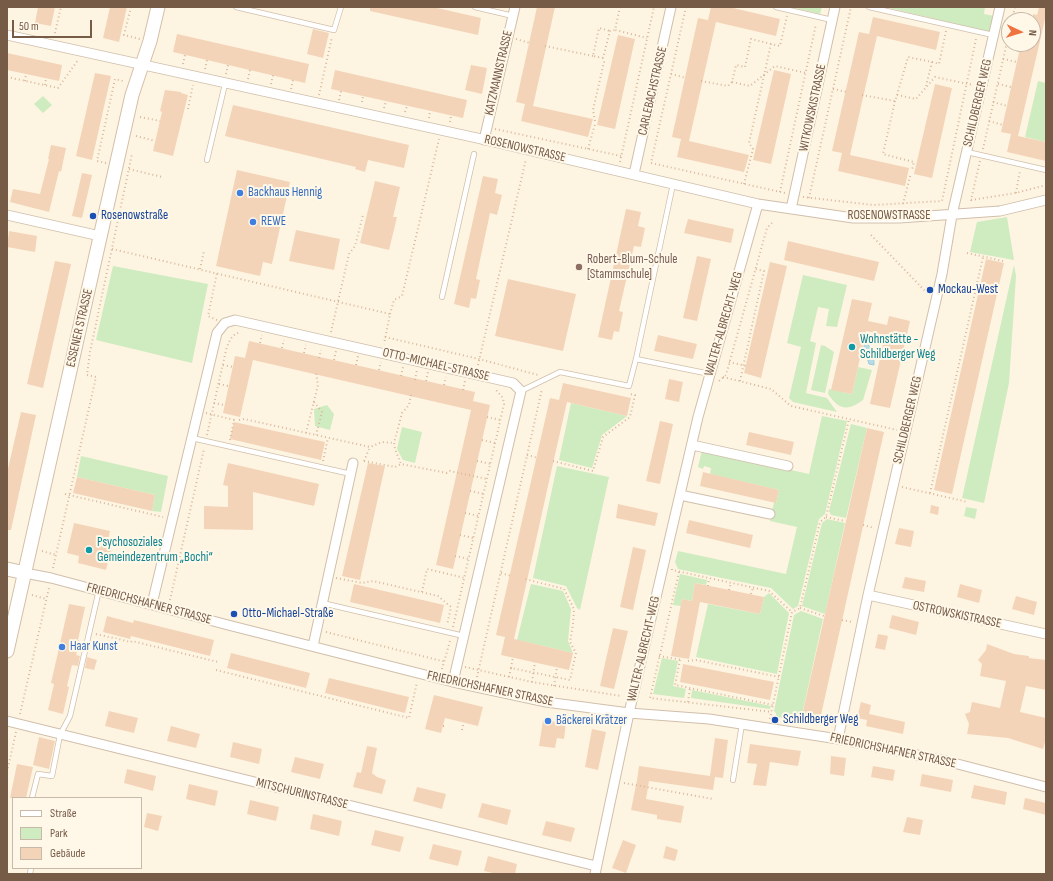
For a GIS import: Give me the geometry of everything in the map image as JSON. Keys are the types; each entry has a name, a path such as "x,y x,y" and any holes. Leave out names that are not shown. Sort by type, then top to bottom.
{"main road":[{"name":"ESSENER STRASSE","path":"7,651 100,236 123,167 132,95 150,41 158,7"},
{"name":"FRIEDRICHSHAFNER STRASSE","path":"7,569 25,573"}],"street":[{"name":"CARLEBACHSTRASSE","path":"634,174 671,7"},
{"name":"WITKOWSKISTRASSE","path":"791,209 835,7"},
{"name":"SCHILDBERGER WEG","path":"838,739 868,595 942,274 952,215 1000,7"},
{"name":"KATZMANNSTRASSE","path":"484,140 514,11"},
{"name":"ROSENOWSTRASSE","path":"7,35 225,84 441,130 758,204 853,218 899,218 1000,211 1046,200"},
{"name":"WALTER-ALBRECHT-WEG","path":"596,870 614,782 692,445 710,374 758,204"},
{"path":"7,215 100,236"},
{"name":"OTTO-MICHAEL-STRASSE","path":"225,323 235,320 381,357 476,374 513,383 521,391"},
{"path":"152,604 217,333 225,323"},
{"path":"453,682 521,391"},
{"path":"692,445 788,466"},
{"path":"313,646 353,463"},
{"path":"680,495 770,514"},
{"name":"FRIEDRICHSHAFNER STRASSE","path":"25,573 99,590 453,682 546,702 630,713 742,724 838,739 946,761 1046,786"},
{"name":"OSTROWSKISTRASSE","path":"868,595 1046,634"},
{"name":"MITSCHURINSTRASSE","path":"7,722 596,870"}],"lane":[{"path":"236,7 334,30 341,7"},
{"path":"475,7 514,11"},
{"path":"776,7 832,20"},
{"path":"868,7 993,35"},
{"path":"207,160 225,84"},
{"path":"967,152 1046,170"},
{"path":"442,297 474,154"},
{"path":"521,391 560,372 629,386 636,359 672,184"},
{"path":"636,359 710,374"},
{"path":"192,438 351,474"},
{"path":"32,797 38,774 52,776 60,735 70,716 99,590"},
{"path":"322,603 464,636"},
{"path":"733,780 742,724"}],"path":[{"path":"52,46 61,7"},
{"path":"124,36 131,7"},
{"path":"615,30 620,7"},
{"path":"618,171 654,7"},
{"path":"651,163 686,7"},
{"path":"809,198 851,7"},
{"path":"701,82 728,86 732,82 736,65 744,67 751,39 780,46 789,10"},
{"path":"125,14 129,15"},
{"path":"53,17 58,19"},
{"path":"780,192 818,17"},
{"path":"903,204 914,162 883,154 895,101 908,57 939,64 948,25"},
{"path":"592,56 599,28 610,31 615,30 647,38"},
{"path":"317,104 334,30"},
{"path":"588,149 595,122 593,110 610,31"},
{"path":"942,201 978,32"},
{"path":"121,35 150,41"},
{"path":"508,38 530,43"},
{"path":"744,184 753,149 749,143 771,44"},
{"path":"326,46 330,47"},
{"path":"545,46 603,58"},
{"path":"1005,52 972,200 1016,193 1046,185"},
{"path":"7,77 58,88 84,53"},
{"path":"1003,59 1017,62"},
{"path":"926,87 932,62"},
{"path":"732,82 750,86 775,66 806,72"},
{"path":"25,81 26,74"},
{"path":"671,74 686,78"},
{"path":"185,106 188,108 195,77"},
{"path":"897,95 916,99 935,77 981,86"},
{"path":"45,85 46,78"},
{"path":"123,81 115,79 97,161 162,178"},
{"path":"998,84 1011,87"},
{"path":"833,89 847,92"},
{"path":"108,90 112,91"},
{"path":"862,95 895,101"},
{"path":"993,102 1007,106"},
{"path":"103,110 108,111"},
{"path":"138,123 141,110"},
{"path":"140,117 160,121"},
{"path":"989,121 1003,124"},
{"path":"487,127 621,156"},
{"path":"137,130 136,136 155,141"},
{"path":"379,370 394,300 402,296 441,130"},
{"path":"98,131 103,132"},
{"path":"52,572 96,377 87,375 90,352 112,249 123,167 133,149"},
{"path":"94,150 99,152"},
{"path":"476,374 528,150"},
{"path":"1016,193 1021,165"},
{"path":"319,358 326,344 338,302 349,254 356,246 363,215"},
{"path":"715,384 726,375 767,228 773,222"},
{"path":"871,235 926,292"},
{"path":"112,249 390,314"},
{"path":"200,269 204,251"},
{"path":"967,253 1003,261"},
{"path":"930,493 984,257"},
{"path":"740,381 766,272 756,269"},
{"path":"218,274 208,316 225,323"},
{"path":"260,344 262,334"},
{"path":"385,337 479,359 540,376 545,379 475,686"},
{"path":"282,348 284,338"},
{"path":"304,353 306,343"},
{"path":"334,360 336,350"},
{"path":"356,365 358,355"},
{"path":"729,362 744,366"},
{"path":"223,365 233,367"},
{"path":"401,376 403,366"},
{"path":"415,380 418,369"},
{"path":"426,381 428,371"},
{"path":"306,433 318,385 316,373"},
{"path":"444,385 447,376"},
{"path":"723,377 771,389 791,406 906,432"},
{"path":"463,390 466,380"},
{"path":"219,384 228,386"},
{"path":"553,461 593,471 603,437 630,417 635,395 620,392 622,384"},
{"path":"401,464 394,443 402,413 409,405 411,395"},
{"path":"314,402 322,412 316,436"},
{"path":"214,403 224,405"},
{"path":"198,412 236,419 244,419 370,447 382,442 394,443"},
{"path":"487,417 500,420"},
{"path":"228,447 236,419"},
{"path":"800,608 820,522 826,517 849,419"},
{"path":"322,468 328,438"},
{"path":"482,440 495,443"},
{"path":"364,461 370,447"},
{"path":"527,456 538,458"},
{"path":"353,463 354,459 395,467 401,464 447,473 450,471 487,479"},
{"path":"477,461 490,464"},
{"path":"893,484 968,502"},
{"path":"470,491 484,494"},
{"path":"65,494 172,519"},
{"path":"465,512 479,516"},
{"path":"826,517 846,521"},
{"path":"460,535 473,538"},
{"path":"42,551 56,555"},
{"path":"456,556 469,559"},
{"path":"674,563 672,570 769,591 792,612"},
{"path":"422,592 427,569 477,581"},
{"path":"679,572 650,698 772,712"},
{"path":"501,573 511,576"},
{"path":"328,576 362,583 373,581 438,596 451,607 446,632"},
{"path":"708,586 709,578"},
{"path":"511,668 570,680 576,653 570,642 574,609 564,589 525,579"},
{"path":"729,590 730,582"},
{"path":"7,772 49,586"},
{"path":"751,594 753,587"},
{"path":"32,595 46,599"},
{"path":"792,612 800,608 824,616"},
{"path":"768,728 792,612"},
{"path":"317,630 532,682 621,696"},
{"path":"89,633 145,644 218,662"},
{"path":"116,639 117,635"},
{"path":"145,644 146,640"},
{"path":"169,650 170,646"},
{"path":"659,656 681,660 675,685 773,705"},
{"path":"509,677 513,657"},
{"path":"688,662 696,660 779,676"},
{"path":"532,682 535,662"},
{"path":"554,686 557,668"},
{"path":"216,670 409,718 420,673"},
{"path":"239,676 240,672"},
{"path":"265,682 266,678"},
{"path":"291,689 292,685"},
{"path":"688,702 690,688"},
{"path":"462,730 463,725"},
{"path":"614,782 713,799"}],"green space":[{"path":"791,7 822,7 820,14"},
{"path":"885,7 985,7 984,14 994,16 990,32"},
{"path":"1038,81 1046,83 1046,142 1025,137"},
{"path":"43,96 52,105 43,113 34,104"},
{"path":"1007,217 1014,260 970,252 977,222"},
{"path":"1014,265 1016,276 1009,383 984,503 962,498"},
{"path":"113,266 208,284 192,363 96,340"},
{"path":"803,275 847,285 837,327 826,326 829,309 818,307 810,341 816,343 806,393 827,398 837,412 793,402 789,398 801,347 787,343"},
{"path":"821,345 834,352 825,393 811,390"},
{"path":"858,367 872,370 863,400 848,407 839,406 828,394 829,389 852,394"},
{"path":"571,403 627,416 602,435 592,468 559,460"},
{"path":"327,405 334,414 330,430 315,426 314,409"},
{"path":"822,416 847,421 825,514 819,519 798,606 793,609 771,588 678,569 675,562 678,551 786,574 797,527 770,521 774,502 776,503 779,490 710,474 711,468 704,466 703,469 698,467 702,450 809,474"},
{"path":"851,424 867,428 846,518 831,515 829,511"},
{"path":"402,427 422,432 415,463 403,460 397,449"},
{"path":"81,456 168,476 161,512 152,511 155,495 77,477"},
{"path":"557,466 609,477 580,610 577,608 566,586 533,578"},
{"path":"966,507 977,509 975,519 964,516"},
{"path":"827,519 845,523 825,614 802,606 822,523"},
{"path":"680,574 707,580 706,585 695,583 692,601 682,599 681,606 673,605"},
{"path":"531,584 563,591 571,609 568,641 573,653 517,640"},
{"path":"769,593 789,613 777,674 696,657 708,604 760,614 764,597"},
{"path":"801,611 823,619 803,710 825,716 819,723 776,717 776,713 774,711 794,615"},
{"path":"662,658 678,661 673,686 686,689 684,698 653,694"},
{"path":"692,690 771,706 770,709 691,698"}],"water":[{"path":"865,342 870,347 872,352 874,365 869,364 864,348"}],"building":[{"path":"38,7 55,7 51,26 35,23"},
{"path":"110,7 127,7 119,42 103,38"},
{"path":"370,7 433,7 481,18 478,35 370,11"},
{"path":"537,7 555,7 533,106 593,119 588,137 521,121 525,104 516,102"},
{"path":"711,7 729,7 780,19 776,36 716,22 689,141 749,155 744,172 677,157 681,139 672,137 698,18 708,20"},
{"path":"1039,7 1046,7 1046,15 1041,37 1041,12 1038,12"},
{"path":"873,17 940,32 936,50 877,36 850,155 909,168 905,186 838,171 842,153 832,151 859,32 869,34"},
{"path":"313,29 329,33 323,58 307,54"},
{"path":"177,34 309,64 305,83 173,52"},
{"path":"618,35 635,39 615,129 597,125"},
{"path":"1019,52 1037,52 1018,136 1046,142 1046,161 1007,152 1011,134 1001,132"},
{"path":"7,53 62,65 59,81 7,70"},
{"path":"471,65 487,68 482,94 465,90"},
{"path":"335,70 467,100 463,118 331,89"},
{"path":"774,70 791,74 771,164 753,160"},
{"path":"95,73 111,76 92,160 76,156"},
{"path":"935,84 952,88 932,178 914,174"},
{"path":"165,90 181,92 188,95 173,156 153,151 162,112 160,111"},
{"path":"233,105 409,145 404,168 368,160 365,172 355,169 356,167 225,136"},
{"path":"51,145 66,148 61,172 59,171 49,212 10,202 13,189 40,194"},
{"name":"REWE","path":"237,170 290,182 272,264 263,262 260,276 216,266"},
{"path":"82,173 92,175 82,218 72,216"},
{"path":"483,176 498,179 495,193 502,195 497,215 490,213 476,279 480,280 476,299 471,298 469,308 454,304"},
{"path":"375,181 400,187 393,217 397,217 389,250 360,243"},
{"path":"626,209 641,212 638,226 645,228 641,247 634,246 619,311 623,312 619,332 614,331 612,340 598,337"},
{"path":"688,219 734,229 731,243 684,233"},
{"path":"296,230 340,239 334,270 289,261"},
{"path":"9,231 37,236 35,252 7,247"},
{"path":"788,241 879,262 874,281 784,260"},
{"path":"697,256 711,259 697,321 683,318"},
{"path":"986,259 1004,263 952,494 934,490"},
{"path":"55,261 71,264 43,388 27,384"},
{"path":"770,262 787,266 761,378 744,373"},
{"path":"508,279 576,294 563,351 495,336"},
{"name":"Wohnstätte - Schildberger Weg","path":"852,299 872,303 868,321 887,325 889,316 910,321 890,408 870,404 885,335 866,331 852,394 831,390"},
{"path":"658,335 697,344 693,359 654,351"},
{"path":"249,341 475,392 473,401 490,405 453,569 436,565 471,410 253,360 240,417 223,413 235,356 245,358"},
{"path":"669,379 683,382 679,402 665,399"},
{"path":"563,383 631,398 627,416 567,402 554,459 514,639 573,653 569,670 501,655 505,637 496,635 550,398 559,400"},
{"path":"21,412 36,415 11,530 7,530 7,473"},
{"path":"660,421 673,424 660,484 646,481"},
{"path":"234,422 325,442 321,460 230,439"},
{"path":"867,428 884,432 821,715 803,711"},
{"path":"749,432 794,442 791,455 746,445"},
{"path":"228,463 319,484 314,506 253,492 253,530 204,529 204,506 228,507 228,486 223,485"},
{"path":"368,463 385,466 360,580 342,576"},
{"path":"703,472 779,490 776,503 700,486"},
{"path":"77,477 155,495 152,511 73,493"},
{"path":"618,504 658,513 655,526 616,518"},
{"path":"931,505 939,507 938,515 930,513"},
{"path":"689,520 753,535 750,548 686,533"},
{"name":"Psychosoziales Gemeindezentrum „Bochi“","path":"74,523 110,531 107,545 112,546 106,570 78,563 79,556 67,553"},
{"path":"899,528 914,531 911,547 895,544"},
{"path":"633,547 646,550 633,610 620,607"},
{"path":"905,577 926,581 924,592 902,588"},
{"path":"695,583 764,597 760,614 700,602 689,659 671,656 682,599 692,601"},
{"path":"354,584 444,605 440,623 350,602"},
{"path":"960,584 982,590 979,603 957,597"},
{"path":"1016,596 1037,602 1034,615 1012,609"},
{"path":"69,604 85,607 78,640 80,641 76,655 80,656 78,666 72,665 63,714 48,710 54,684 51,683"},
{"path":"892,615 919,622 916,635 889,628"},
{"path":"107,616 133,623 134,620 214,640 210,656 131,636 130,639 103,632"},
{"path":"613,628 628,631 614,689 600,686"},
{"path":"878,634 888,636 885,650 875,648"},
{"path":"987,644 1014,654 1046,660 1046,690 1026,686 1020,712 1046,718 1046,739 1043,749 1008,738 967,734 969,724 965,714 970,712 972,702 1000,708 1006,681 980,676 982,664 978,660 986,650"},
{"path":"231,653 310,673 306,688 227,668"},
{"path":"87,657 97,660 94,670 85,668"},
{"path":"683,664 774,682 770,700 680,682"},
{"path":"329,678 409,697 405,713 325,693"},
{"path":"434,695 483,707 478,726 445,718 441,733 425,729"},
{"path":"861,702 871,705 869,714 905,722 903,734 866,726 867,720 857,718"},
{"path":"109,711 138,718 134,733 105,726"},
{"path":"543,720 566,723 564,739 557,738 555,748 539,746"},
{"path":"171,726 200,734 196,748 167,741"},
{"path":"592,729 606,732 598,770 585,767"},
{"path":"39,737 55,741 49,769 33,765"},
{"path":"715,738 728,740 723,778 715,777 713,790 649,781 646,799 684,806 681,823 657,819 657,815 631,810 639,766 710,776"},
{"path":"233,742 262,749 259,764 230,757"},
{"path":"750,744 801,751 798,766 770,762 766,786 753,785 757,764 747,763"},
{"path":"367,746 377,748 372,773 377,777 386,780 382,794 353,787 357,772 361,773"},
{"path":"831,756 846,758 844,776 830,774"},
{"path":"295,757 324,764 320,779 291,772"},
{"path":"17,764 33,767 26,797 10,798"},
{"path":"873,766 895,770 893,781 871,777"},
{"path":"127,769 156,776 153,791 124,783"},
{"path":"922,774 953,780 951,792 920,786"},
{"path":"189,784 218,791 215,806 186,799"},
{"path":"974,785 1007,792 1005,805 971,798"},
{"path":"417,787 446,794 442,809 413,801"},
{"path":"1025,798 1046,803 1046,815 1023,809"},
{"path":"250,800 279,807 276,821 247,814"},
{"path":"482,803 511,810 507,825 478,817"},
{"path":"147,813 162,816 158,831 144,827"},
{"path":"313,814 342,821 339,836 310,829"},
{"path":"907,817 923,820 920,835 903,832"},
{"path":"546,821 575,828 571,842 542,835"},
{"path":"375,830 404,837 400,852 371,845"},
{"path":"623,840 636,845 626,873 612,868"},
{"path":"433,844 462,851 458,866 429,859"},
{"path":"666,846 678,850 675,861 663,858"},
{"path":"488,856 517,864 515,874 497,874 484,871"}],"place":[{"name":"Backhaus Hennig","path":"240,193"},
{"name":"Rosenowstraße","path":"93,216"},
{"name":"REWE","path":"253,222"},
{"name":"Robert-Blum-Schule [Stammschule]","path":"579,267"},
{"name":"Mockau-West","path":"930,290"},
{"name":"Wohnstätte - Schildberger Weg","path":"852,347"},
{"name":"Psychosoziales Gemeindezentrum „Bochi“","path":"89,550"},
{"name":"Otto-Michael-Straße","path":"234,614"},
{"name":"Haar Kunst","path":"62,647"},
{"name":"Schildberger Weg","path":"775,720"},
{"name":"Bäckerei Krätzer","path":"548,721"}]}
